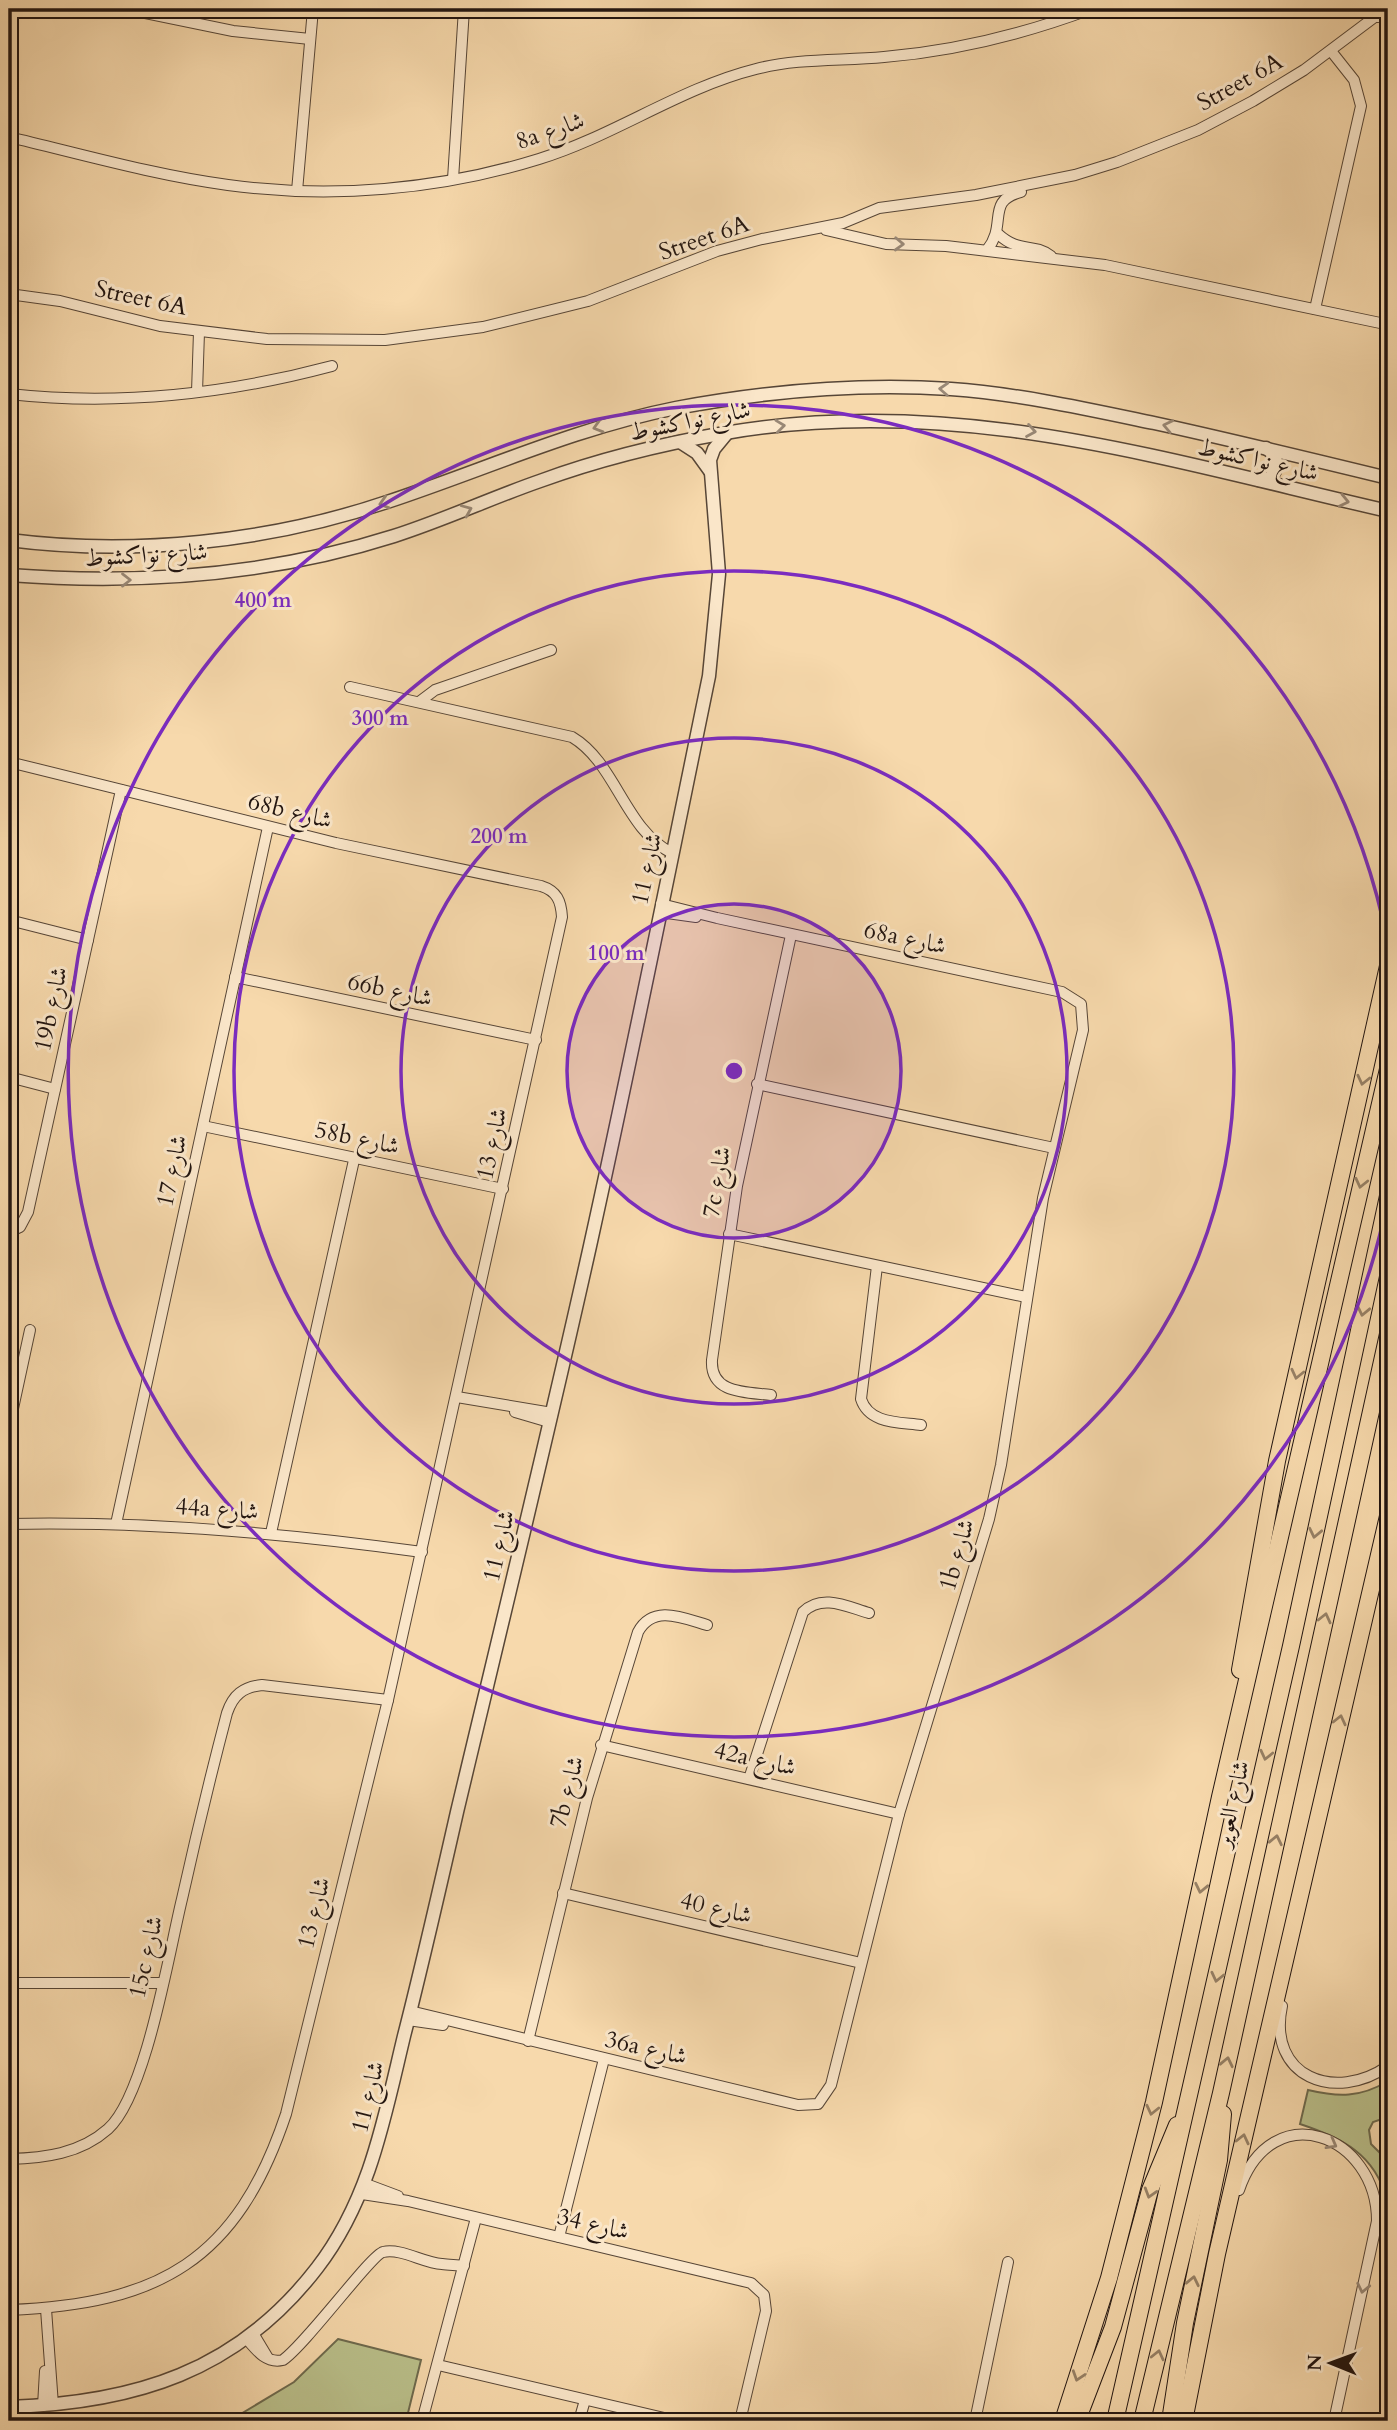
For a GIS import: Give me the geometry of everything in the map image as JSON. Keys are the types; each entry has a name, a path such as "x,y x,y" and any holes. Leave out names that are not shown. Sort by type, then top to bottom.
{"main road":[{"path":"1220,1797 1272,1486 1388,966"},
{"path":"1063,2421 1109,2278 1138,2168 1220,1797 1388,1069"},
{"name":"شارع العوير","path":"1115,2421 1187,2108 1388,1196"},
{"name":"شارع العوير","path":"1143,2421 1221,2093 1388,1334"},
{"path":"1184,2421 1217,2254 1388,1516"},
{"path":"1170,2421 1188,2309 1222,2143 1221,2093"},
{"path":"1077,2421 1117,2316 1157,2169 1187,2108"}],"street":[{"path":"126,9 157,12 233,31 310,39"},
{"path":"297,191 313,9"},
{"path":"453,178 464,9"},
{"name":"8a شارع","path":"9,137 227,185 297,191 375,190 496,171 579,146 701,88 757,69 792,62 882,58 967,46 1009,36 1091,9"},
{"name":"Street 6A","path":"9,296 48,298 131,320 199,332 267,339 335,341 460,331 564,308 617,292 717,251 849,221 868,211 1047,182 1117,162 1198,130 1270,91 1331,51 1379,12 1388,10"},
{"path":"1315,309 1361,106 1354,80 1331,51"},
{"path":"987,250 998,234 998,212 1012,195 1047,182"},
{"path":"976,195 998,212"},
{"path":"867,240 864,223 868,211"},
{"path":"808,231 834,231 867,240 1054,258 1161,275 1385,324"},
{"path":"998,234 1012,246 1040,250 1054,258"},
{"path":"197,393 199,332"},
{"path":"9,394 89,398 197,393 265,382 332,366"},
{"name":"شارع نواكشوط","path":"9,540 140,545 263,533 383,504 532,448 626,420 743,396 812,389 953,390 1022,397 1266,447 1388,478"},
{"name":"شارع نواكشوط","path":"9,575 138,580 266,567 391,536 541,480 680,442 728,432 812,422 872,419 944,421 1017,429 1088,442 1388,511"},
{"name":"شارع 11","path":"9,2407 96,2401 136,2392 199,2366 250,2335 287,2302 317,2269 342,2231 364,2189 409,2016 551,1417 661,908 709,676 718,608 718,539 710,471 714,449 728,432"},
{"path":"680,442 698,453 710,471"},
{"path":"1255,480 1270,478 1277,465 1276,458 1266,447"},
{"path":"419,702 435,690 551,650"},
{"path":"349,687 562,734 580,742 649,837 672,853"},
{"name":"68b شارع","path":"9,762 268,827 541,886 548,888 559,899"},
{"name":"19b شارع","path":"11,1232 29,1212 121,790"},
{"name":"شارع 17","path":"116,1524 268,827"},
{"name":"شارع 13","path":"9,2310 88,2305 128,2294 166,2277 200,2254 230,2225 254,2191 273,2154 286,2114 422,1552 561,925 559,899"},
{"name":"68a شارع","path":"661,908 1062,992 1081,1004"},
{"path":"9,920 88,940"},
{"name":"7c شارع","path":"771,1395 725,1387 713,1376 711,1368 729,1234 757,1084 791,935"},
{"name":"66b شارع","path":"235,977 536,1041"},
{"name":"1b شارع","path":"818,2104 831,2085 899,1814 989,1519 1054,1148 1083,1030 1081,1004"},
{"path":"9,1077 55,1090"},
{"path":"757,1084 1054,1148"},
{"name":"58b شارع","path":"203,1126 354,1160 503,1189"},
{"path":"271,1533 354,1160"},
{"path":"729,1234 1026,1297"},
{"path":"877,1266 861,1398 863,1406 875,1418 921,1425"},
{"path":"9,1427 30,1330"},
{"path":"457,1397 551,1417"},
{"name":"44a شارع","path":"9,1524 116,1524 271,1533 422,1552"},
{"path":"749,1779 803,1612 816,1602 824,1601 869,1613"},
{"name":"7b شارع","path":"528,2041 601,1745 642,1624 655,1615 664,1614 707,1625"},
{"name":"15c شارع","path":"9,2159 52,2156 74,2150 109,2128 131,2095 162,1983 227,1713 236,1695 243,1689 271,1686 388,1700"},
{"name":"42a شارع","path":"601,1745 899,1814"},
{"name":"شارع 40","path":"563,1893 861,1963"},
{"path":"1296,1906 1294,1941 1278,2029 1284,2050 1297,2068 1326,2082 1359,2081 1388,2066"},
{"path":"9,1983 162,1983"},
{"name":"36a شارع","path":"409,2016 464,2026 798,2105 818,2104"},
{"path":"559,2237 604,2059"},
{"path":"1217,2254 1246,2170 1270,2144 1292,2135 1316,2136 1340,2148 1361,2168 1375,2199 1377,2221 1334,2421"},
{"name":"شارع 34","path":"364,2189 743,2280 764,2295 766,2311 740,2421"},
{"path":"422,2421 476,2218"},
{"path":"250,2335 268,2359 283,2360 303,2342 376,2255 395,2252 463,2271"},
{"path":"975,2421 1008,2262"},
{"path":"46,2309 48,2405"},
{"path":"438,2365 677,2421"},
{"path":"579,2421 585,2400"}],"green space":[{"path":"1388,2081 1388,2117 1373,2122 1369,2130 1371,2144 1388,2161 1387,2200 1374,2171 1355,2150 1330,2135 1300,2124 1308,2090 1329,2094 1358,2093"},
{"path":"338,2339 421,2360 406,2421 229,2421 294,2382"}]}
